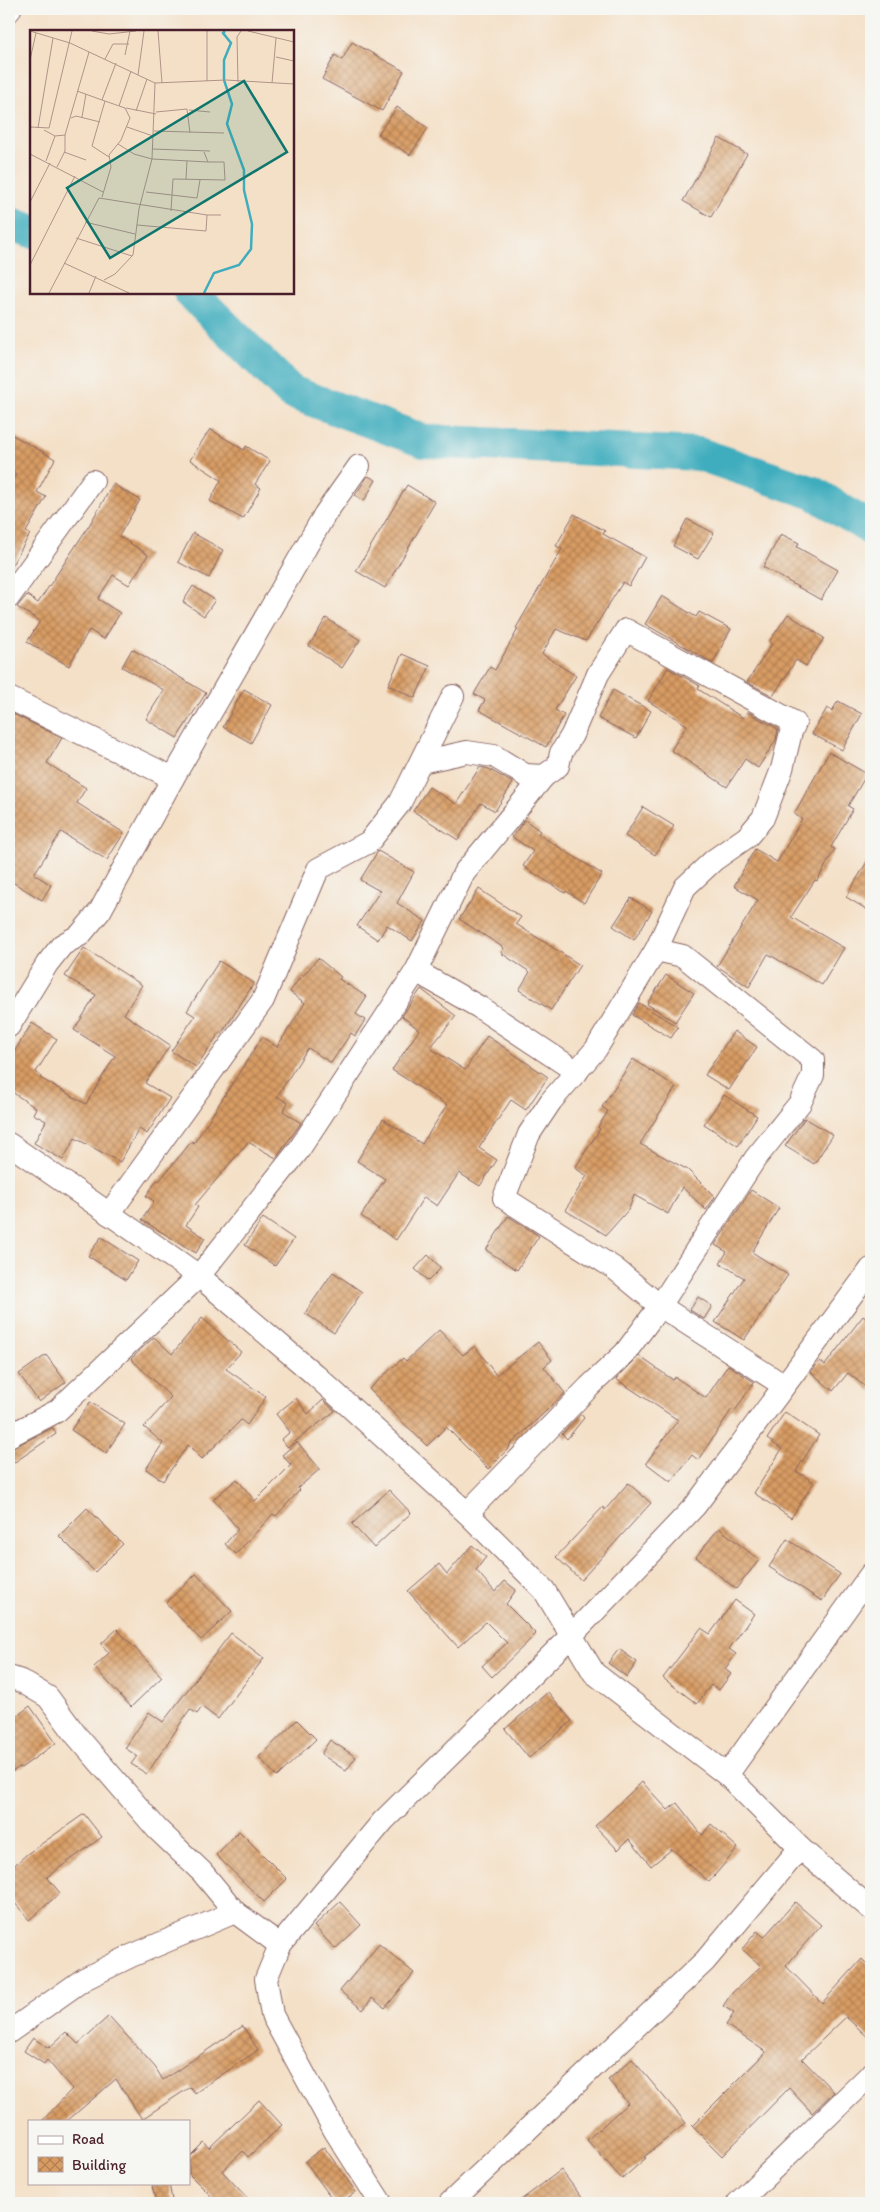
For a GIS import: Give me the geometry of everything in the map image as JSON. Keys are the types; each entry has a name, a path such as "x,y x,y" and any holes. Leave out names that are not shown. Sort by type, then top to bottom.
{"street":[{"path":"9,1026 47,964 62,945 80,934 100,911 173,778 325,514 359,466"},
{"path":"9,596 93,481"},
{"path":"9,1436 56,1411 199,1276 298,1151 416,971 464,873 544,776 558,766 561,753 572,735 598,674 626,630 796,724 791,732 782,769 762,818 748,837 714,860 685,887 656,950 596,1049 551,1100 529,1134 504,1198 614,1268 660,1306 784,1385"},
{"path":"109,1214 263,1000 318,869 369,842 400,803 453,696"},
{"path":"9,698 173,778"},
{"path":"421,762 467,752 494,756 525,775 544,776"},
{"path":"467,1513 589,1386 625,1353 660,1306 755,1159 800,1103 813,1075 813,1060 683,956 656,950"},
{"path":"416,971 479,1007 577,1072"},
{"path":"9,1144 199,1276 314,1374 467,1513 544,1590 594,1673 727,1775 800,1848 871,1909"},
{"path":"381,2203 335,2130 272,2015 266,1979 280,1945 383,1821 571,1636 695,1506 871,1269"},
{"path":"727,1775 871,1574"},
{"path":"9,1677 21,1681 48,1697 76,1735 151,1822 202,1872 235,1912 280,1945"},
{"path":"450,2203 704,1961 800,1848"},
{"path":"9,2032 84,1980 131,1956 235,1912"},
{"path":"738,2203 871,2074"}],"building":[{"path":"352,42 404,71 382,111 322,79 335,55 342,60"},
{"path":"397,107 428,128 410,155 378,134"},
{"path":"719,138 747,154 711,217 683,201"},
{"path":"210,429 244,450 246,446 270,461 255,484 261,488 243,519 210,501 221,480 190,460"},
{"path":"9,433 55,459 37,492 46,497 26,532 30,534 9,570 9,486 16,474 9,470"},
{"path":"368,476 376,480 364,501 355,495"},
{"path":"113,484 140,500 119,536 148,555 129,585 113,575 98,599 120,613 104,639 89,630 69,666 27,642 40,621 17,607 27,595 38,603 90,524"},
{"path":"407,485 435,502 385,588 356,571"},
{"path":"574,514 605,531 603,534 645,557 629,586 623,582 586,641 556,629 542,654 576,676 555,710 564,715 546,747 479,710 485,700 474,694 490,667 495,670 518,629 516,628 562,549 556,546"},
{"path":"687,519 714,533 698,559 673,546"},
{"path":"193,533 223,550 209,578 178,562"},
{"path":"781,534 799,543 797,547 838,570 821,600 763,567"},
{"path":"193,586 215,600 204,616 183,602"},
{"path":"662,596 696,617 699,612 731,629 713,663 645,624"},
{"path":"788,614 824,638 806,666 796,660 773,696 747,682 772,644 769,642"},
{"path":"326,618 360,640 342,668 309,646"},
{"path":"132,649 206,693 177,738 146,719 164,690 122,667"},
{"path":"402,654 430,666 415,698 388,685"},
{"path":"668,668 700,686 698,689 743,718 747,712 778,729 776,740 758,768 745,759 727,787 671,750 687,725 648,701"},
{"path":"244,689 272,705 251,743 223,727"},
{"path":"613,690 651,711 636,738 598,718"},
{"path":"838,701 862,714 842,750 812,734 827,708 832,711"},
{"path":"9,712 62,738 47,763 86,788 77,803 124,833 107,860 61,832 34,874 51,885 42,900 9,880"},
{"path":"829,752 867,774 848,806 853,809 831,847 835,849 817,881 815,880 791,917 844,948 822,985 768,954 749,987 717,966 758,900 734,886 755,849 777,862 802,819 794,814"},
{"path":"480,767 489,769 513,783 495,811 481,803 458,840 413,811 429,787 456,804"},
{"path":"643,807 674,826 655,855 625,836"},
{"path":"525,820 540,831 538,834 602,874 584,903 523,866 533,851 512,837"},
{"path":"378,851 414,872 397,903 425,921 412,941 387,925 378,940 357,926 380,891 360,880"},
{"path":"871,855 871,912 846,897"},
{"path":"479,889 521,917 516,924 580,965 551,1010 519,990 530,972 501,953 504,948 459,919"},
{"path":"631,898 652,911 634,940 613,926"},
{"path":"84,948 142,985 124,1014 170,1045 145,1083 170,1098 147,1134 139,1129 120,1162 75,1138 63,1160 34,1143 46,1121 33,1114 36,1108 9,1090 9,1060 32,1023 57,1039 36,1072 41,1076 40,1078 86,1104 115,1056 74,1030 96,995 65,976"},
{"path":"318,958 341,977 339,979 367,997 356,1014 365,1020 355,1036 351,1033 331,1063 308,1048 277,1096 288,1103 283,1111 301,1123 276,1158 248,1142 195,1205 198,1207 186,1225 205,1238 196,1253 142,1220 154,1201 146,1196 157,1180 159,1181 192,1141 194,1143 262,1037 277,1047 305,1003 290,992 302,974 303,976"},
{"path":"219,961 254,983 222,1033 220,1032 196,1067 171,1051 195,1016 187,1011"},
{"path":"666,975 694,993 675,1022 647,1004"},
{"path":"421,989 456,1016 430,1048 465,1070 487,1036 548,1077 526,1110 511,1100 479,1148 497,1160 480,1186 459,1173 437,1206 424,1197 396,1240 361,1216 385,1179 357,1161 383,1119 422,1144 447,1105 392,1070 419,1030 402,1016"},
{"path":"639,1003 678,1027 671,1038 632,1015"},
{"path":"734,1031 757,1047 729,1090 705,1075"},
{"path":"633,1059 676,1087 640,1144 688,1170 715,1197 706,1210 682,1187 668,1214 634,1195 629,1209 606,1235 565,1210 587,1176 575,1168 600,1129 598,1127 608,1111 602,1107"},
{"path":"724,1095 757,1116 738,1146 704,1124"},
{"path":"805,1118 833,1135 814,1164 785,1146"},
{"path":"751,1190 779,1208 752,1252 788,1275 744,1340 715,1322 744,1278 720,1263 727,1252 715,1245"},
{"path":"508,1216 539,1236 517,1270 486,1250"},
{"path":"263,1218 294,1239 275,1266 245,1245"},
{"path":"101,1237 138,1261 126,1280 88,1256"},
{"path":"428,1255 441,1268 428,1281 415,1269"},
{"path":"333,1272 362,1292 334,1333 305,1313"},
{"path":"698,1297 712,1306 704,1319 690,1310"},
{"path":"863,1316 871,1323 871,1391 848,1373 833,1391 811,1372 820,1361 825,1365"},
{"path":"202,1318 241,1352 226,1369 266,1397 247,1425 241,1420 202,1459 188,1445 163,1481 146,1469 163,1443 144,1427 171,1397 131,1359 154,1337 172,1354"},
{"path":"439,1330 463,1355 475,1346 496,1375 538,1342 552,1360 544,1367 565,1393 509,1446 488,1469 446,1427 427,1446 369,1389 403,1358 406,1361"},
{"path":"46,1355 66,1382 39,1402 19,1374"},
{"path":"639,1356 673,1380 675,1377 706,1398 728,1365 754,1382 735,1411 732,1409 698,1460 692,1455 671,1482 646,1463 678,1420 616,1379"},
{"path":"296,1398 308,1414 323,1400 335,1411 288,1447 281,1440 290,1432 276,1414"},
{"path":"90,1402 125,1424 106,1453 71,1430"},
{"path":"785,1412 819,1435 796,1471 814,1482 791,1518 754,1493 782,1449 767,1439"},
{"path":"581,1414 584,1418 567,1439 562,1434"},
{"path":"53,1428 56,1434 9,1466 9,1449"},
{"path":"297,1442 320,1469 298,1488 300,1490 276,1516 273,1514 236,1554 225,1544 238,1529 213,1499 237,1479 255,1501 291,1465 282,1455"},
{"path":"628,1483 651,1503 581,1580 556,1557 603,1507 605,1510"},
{"path":"389,1490 411,1513 374,1548 352,1524"},
{"path":"87,1508 123,1544 95,1572 59,1536"},
{"path":"719,1528 759,1560 736,1589 696,1557"},
{"path":"787,1539 840,1574 822,1601 769,1567"},
{"path":"472,1545 486,1557 476,1570 495,1592 505,1581 516,1590 506,1604 536,1634 492,1677 482,1666 507,1643 486,1622 458,1647 408,1591 439,1564 447,1574"},
{"path":"196,1574 232,1611 201,1640 166,1603"},
{"path":"735,1600 754,1614 729,1649 736,1654 725,1669 731,1674 719,1690 711,1685 697,1704 663,1678 701,1628 710,1634"},
{"path":"117,1629 162,1677 131,1707 94,1667 109,1653 101,1644"},
{"path":"231,1633 264,1658 218,1719 202,1707 197,1714 190,1709 147,1774 131,1764 137,1756 125,1748 149,1712 163,1722"},
{"path":"619,1649 637,1662 627,1677 608,1663"},
{"path":"548,1692 572,1721 529,1758 505,1729"},
{"path":"30,1706 56,1743 21,1768 19,1767 9,1774 9,1722"},
{"path":"297,1720 316,1739 277,1777 259,1757"},
{"path":"330,1740 356,1757 346,1771 321,1754"},
{"path":"642,1782 668,1810 677,1803 702,1835 711,1824 738,1848 709,1882 672,1849 651,1866 629,1839 618,1850 595,1826"},
{"path":"84,1814 102,1837 47,1877 60,1893 29,1920 9,1896 9,1870 27,1854"},
{"path":"239,1831 287,1879 264,1902 216,1855"},
{"path":"340,1902 361,1925 335,1949 314,1926"},
{"path":"795,1902 821,1925 786,1966 822,2003 862,1959 871,1968 871,2040 846,2017 802,2059 834,2092 812,2113 789,2088 722,2156 692,2126 766,2052 726,2025 734,2013 723,2006 732,1993 761,1966 742,1949 757,1931 764,1937"},
{"path":"379,1944 414,1973 385,2008 372,1998 363,2010 340,1991"},
{"path":"109,2016 155,2067 163,2080 243,2026 258,2050 195,2093 190,2087 142,2119 116,2079 68,2120 43,2120 72,2089 47,2060 44,2064 24,2051 33,2038 49,2048 66,2032 78,2044"},
{"path":"632,2059 686,2123 644,2157 646,2158 622,2179 587,2140 628,2103 608,2080"},
{"path":"259,2100 282,2125 248,2157 243,2151 222,2171 252,2203 218,2203 190,2175 190,2156 204,2142 209,2148"},
{"path":"324,2147 356,2192 340,2203 335,2203 305,2161"},
{"path":"561,2170 586,2203 517,2203"},
{"path":"169,2184 172,2200 156,2203 152,2186"}],"waterway":[{"path":"9,223 30,231"},
{"path":"192,294 291,392 424,441 699,454 814,493 871,529"}]}
